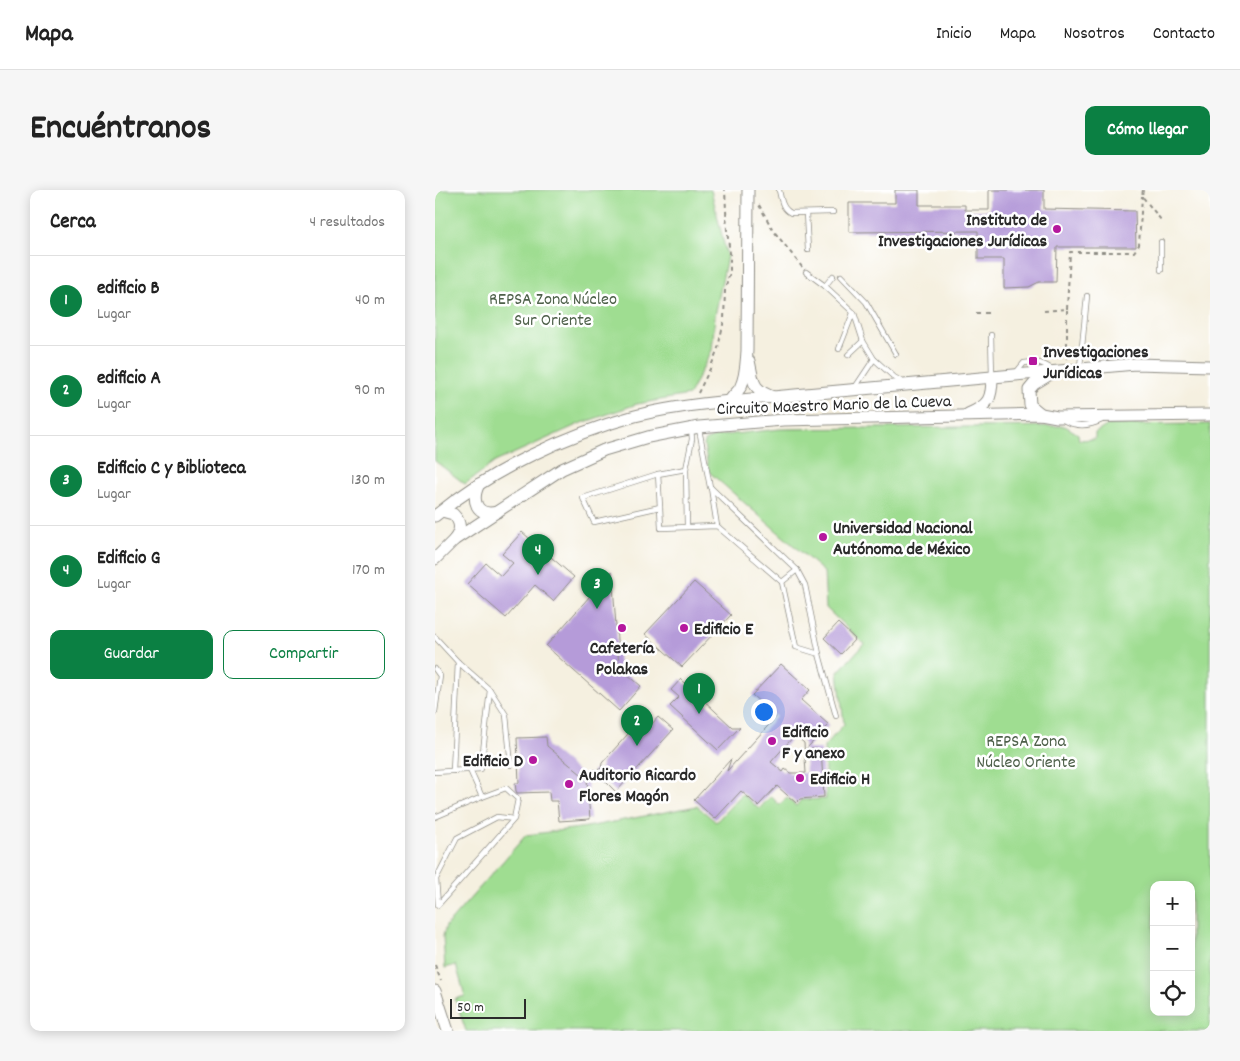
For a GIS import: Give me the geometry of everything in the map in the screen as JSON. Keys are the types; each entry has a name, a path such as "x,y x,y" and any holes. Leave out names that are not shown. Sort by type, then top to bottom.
{"street":[{"name":"Circuito Maestro Mario de la Cueva","path":"729,401 740,388 745,373 751,194"},
{"name":"Circuito Maestro Mario de la Cueva","path":"747,351 754,385 760,392 774,397"},
{"name":"Circuito Maestro Mario de la Cueva","path":"439,514 479,484 555,444 636,416 729,401 1061,370 1135,364 1210,366"},
{"path":"1041,414 1030,405 1029,390 1034,384 1061,370"},
{"path":"962,416 985,406 991,398 992,377"},
{"name":"Circuito Maestro Mario de la Cueva","path":"435,559 454,540 562,469 604,450 648,437 695,428 783,420 1041,414 1057,416 1210,415"},
{"path":"479,484 475,494 477,506 488,513 497,512"},
{"path":"439,514 453,514 460,523 458,535 454,540"},
{"path":"435,996 447,1031"}],"lane":[{"path":"779,190 786,211 791,213 833,212"},
{"path":"806,213 808,250"},
{"path":"1161,242 1161,270"},
{"path":"806,272 825,286 853,313 863,340 874,359 894,377 907,384"},
{"path":"825,286 833,276"},
{"path":"841,276 866,302 896,354"},
{"path":"1080,369 1087,296"},
{"path":"839,349 853,313"},
{"path":"991,335 992,377"},
{"path":"848,356 863,340"},
{"path":"853,390 874,359"},
{"path":"687,526 686,469 695,428"},
{"path":"695,428 710,487 717,526 782,582 796,647 819,654"},
{"path":"660,507 594,522 583,498 658,474 686,469"},
{"path":"658,474 661,528 717,526"},
{"path":"710,487 797,570 805,585 819,654 836,716"},
{"path":"782,582 797,570"},
{"path":"435,637 489,690 507,715 511,765"},
{"path":"453,771 459,662"},
{"path":"435,669 437,676 435,712"},
{"path":"435,772 481,769 489,690"},
{"path":"470,770 482,797"},
{"path":"435,818 506,788 518,799 514,819 438,905 436,880 457,838 497,817 514,819"}],"path":[{"path":"690,406 710,369 718,348 724,320 725,290 730,272 725,190"},
{"path":"1061,370 1070,252 1133,252 1139,245 1143,190"},
{"path":"751,194 773,230 806,272"},
{"path":"1142,196 1161,220"},
{"path":"1044,311 1067,309"},
{"path":"976,313 991,313"}],"green space":[{"name":"REPSA Zona Núcleo Sur Oriente","path":"435,190 711,190 727,256 715,316 712,350 689,395 637,404 579,424 495,462 465,484 435,461"},
{"name":"REPSA Zona Núcleo Oriente","path":"1210,424 1210,1031 466,1031 455,999 465,996 456,965 445,968 443,936 446,926 526,835 587,827 697,806 716,822 742,794 759,809 771,796 779,805 787,798 796,806 801,800 826,799 824,747 844,724 838,672 864,644 826,608 824,572 709,472 704,445 706,440 716,436 780,429 1065,426 1078,434 1079,440 1095,439 1095,433 1108,425"}],"building":[{"name":"Instituto de Investigaciones Jurídicas","path":"895,190 919,190 919,205 965,205 965,210 989,210 989,190 1044,190 1044,209 1135,211 1136,247 1057,247 1056,282 1039,282 1029,287 1004,288 1004,259 978,259 978,231 849,232 849,203 895,203"},
{"path":"522,532 574,577 553,601 535,585 506,618 467,584 486,563 501,576 513,563 502,554"},
{"path":"612,571 619,667 641,686 619,711 546,646"},
{"name":"Edificio E","path":"694,582 731,615 682,667 645,634"},
{"path":"838,623 855,639 841,654 824,638"},
{"name":"Edificio F y anexo","path":"781,664 810,690 801,700 829,725 806,749 821,749 824,797 800,799 796,803 777,786 758,806 741,791 715,819 694,800 731,759 727,771 776,717 752,695","holes":["795,735 804,743 806,773 790,773 785,769 783,772 771,762"]},
{"path":"681,679 732,727 740,727 718,750 670,706 679,697 671,690"},
{"path":"644,716 652,724 658,717 673,730 616,792 604,780 594,779 593,770 601,769 602,763"},
{"path":"546,737 547,746 587,779 590,819 559,821 557,801 550,801 549,792 517,793 515,783 519,783 517,738"}],"place":[{"name":"Instituto de Investigaciones Jurídicas","path":"1057,229"},
{"name":"Investigaciones Jurídicas","path":"1033,361"},
{"name":"Universidad Nacional Autónoma de México","path":"823,537"},
{"name":"Edificio G","path":"538,575"},
{"name":"Edificio C y Biblioteca","path":"597,609"},
{"name":"Cafetería Polakas","path":"622,628"},
{"name":"Edificio E","path":"684,628"},
{"name":"edificio B","path":"699,714"},
{"name":"Edificio F y anexo","path":"772,741"},
{"name":"edificio A","path":"637,746"},
{"name":"Edificio D","path":"533,760"},
{"name":"Edificio H","path":"800,778"},
{"name":"Auditorio Ricardo Flores Magón","path":"569,784"}]}
